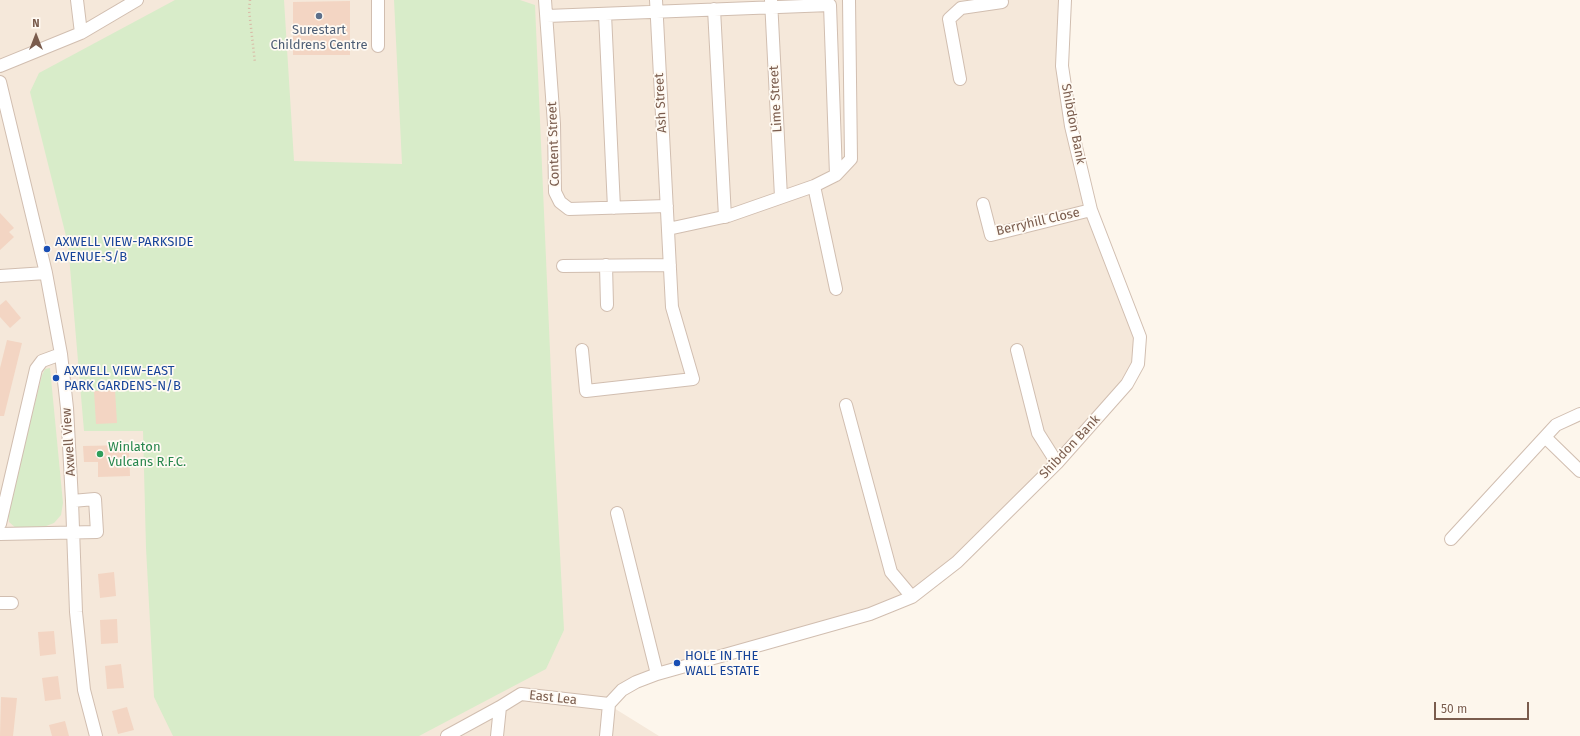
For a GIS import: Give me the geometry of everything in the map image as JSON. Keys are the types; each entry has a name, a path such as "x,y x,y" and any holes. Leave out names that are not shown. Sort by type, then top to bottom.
{"street":[{"path":"77,0 81,33"},
{"path":"0,66 81,33 137,0"},
{"path":"378,0 378,46"},
{"name":"Content Street","path":"545,0 554,124 555,192 560,202 569,209 667,206"},
{"path":"668,229 725,217 814,186 836,175 852,159 849,0"},
{"path":"960,79 949,19 961,8 1002,2 1001,0"},
{"name":"Shibdon Bank","path":"609,704 622,690 636,682 657,674 870,614 912,597 957,562 1057,463 1127,384 1138,364 1140,337 1091,210 1071,126 1062,66 1066,0"},
{"path":"547,16 605,14 656,6 714,9 771,3 830,5 836,175"},
{"name":"Lime Street","path":"771,3 781,198"},
{"name":"Ash Street","path":"582,350 586,391 693,379 672,307 656,6"},
{"path":"714,9 725,217"},
{"path":"605,14 614,208"},
{"name":"Axwell View","path":"0,82 46,273 60,354 67,408 74,533 76,612 84,690 96,736"},
{"path":"814,186 836,289"},
{"name":"Berryhill Close","path":"983,204 991,235 1091,210"},
{"path":"606,265 607,305"},
{"path":"563,266 670,265"},
{"path":"0,276 46,273"},
{"path":"1017,350 1038,433 1057,463"},
{"path":"0,524 36,369 42,361 60,354"},
{"path":"846,404 891,572 912,597"},
{"path":"1451,539 1556,425 1580,414"},
{"path":"1545,437 1580,470"},
{"path":"0,534 97,532 95,500 72,501"},
{"path":"617,513 657,674"},
{"name":"East Lea","path":"447,736 521,694 609,704"},
{"path":"606,736 609,704"},
{"path":"497,736 500,707"}],"path":[{"path":"250,0 249,10 255,63"}],"shaded area":[{"path":"0,0 1065,0 1062,66 1091,210 1140,337 1138,364 1057,463 912,597 657,674 609,705 659,736 0,736"}],"green space":[{"path":"175,0 284,0 294,161 402,164 394,0 520,0 535,5 553,420 564,630 546,669 419,736 173,736 154,697 146,548 143,431 84,431 68,244 30,92 39,73"},
{"path":"50,368 63,503 61,515 54,523 41,528 16,528 9,522 8,512 42,375 45,369"}],"building":[{"path":"350,1 350,55 293,55 293,2"},
{"path":"0,213 14,228 9,232 14,237 0,250"},
{"path":"6,300 21,318 10,328 0,317 0,305"},
{"path":"7,340 22,343 4,416 0,416 0,368"},
{"path":"115,390 117,423 96,424 94,391"},
{"path":"129,445 130,476 98,477 98,462 84,462 83,446"},
{"path":"114,572 116,596 100,598 98,574"},
{"path":"117,619 118,643 101,644 100,620"},
{"path":"54,631 56,654 40,656 38,632"},
{"path":"121,664 124,688 107,689 105,666"},
{"path":"58,676 61,699 45,701 42,678"},
{"path":"1,697 17,698 13,736 0,736"},
{"path":"127,707 134,730 118,734 112,711"},
{"path":"65,721 69,736 52,736 49,725"}],"place":[{"name":"Surestart Childrens Centre","path":"319,16"},
{"name":"AXWELL VIEW-PARKSIDE AVENUE-S/B","path":"47,249"},
{"name":"AXWELL VIEW-EAST PARK GARDENS-N/B","path":"56,378"},
{"name":"Winlaton Vulcans R.F.C.","path":"100,454"},
{"name":"HOLE IN THE WALL ESTATE","path":"677,663"}]}
